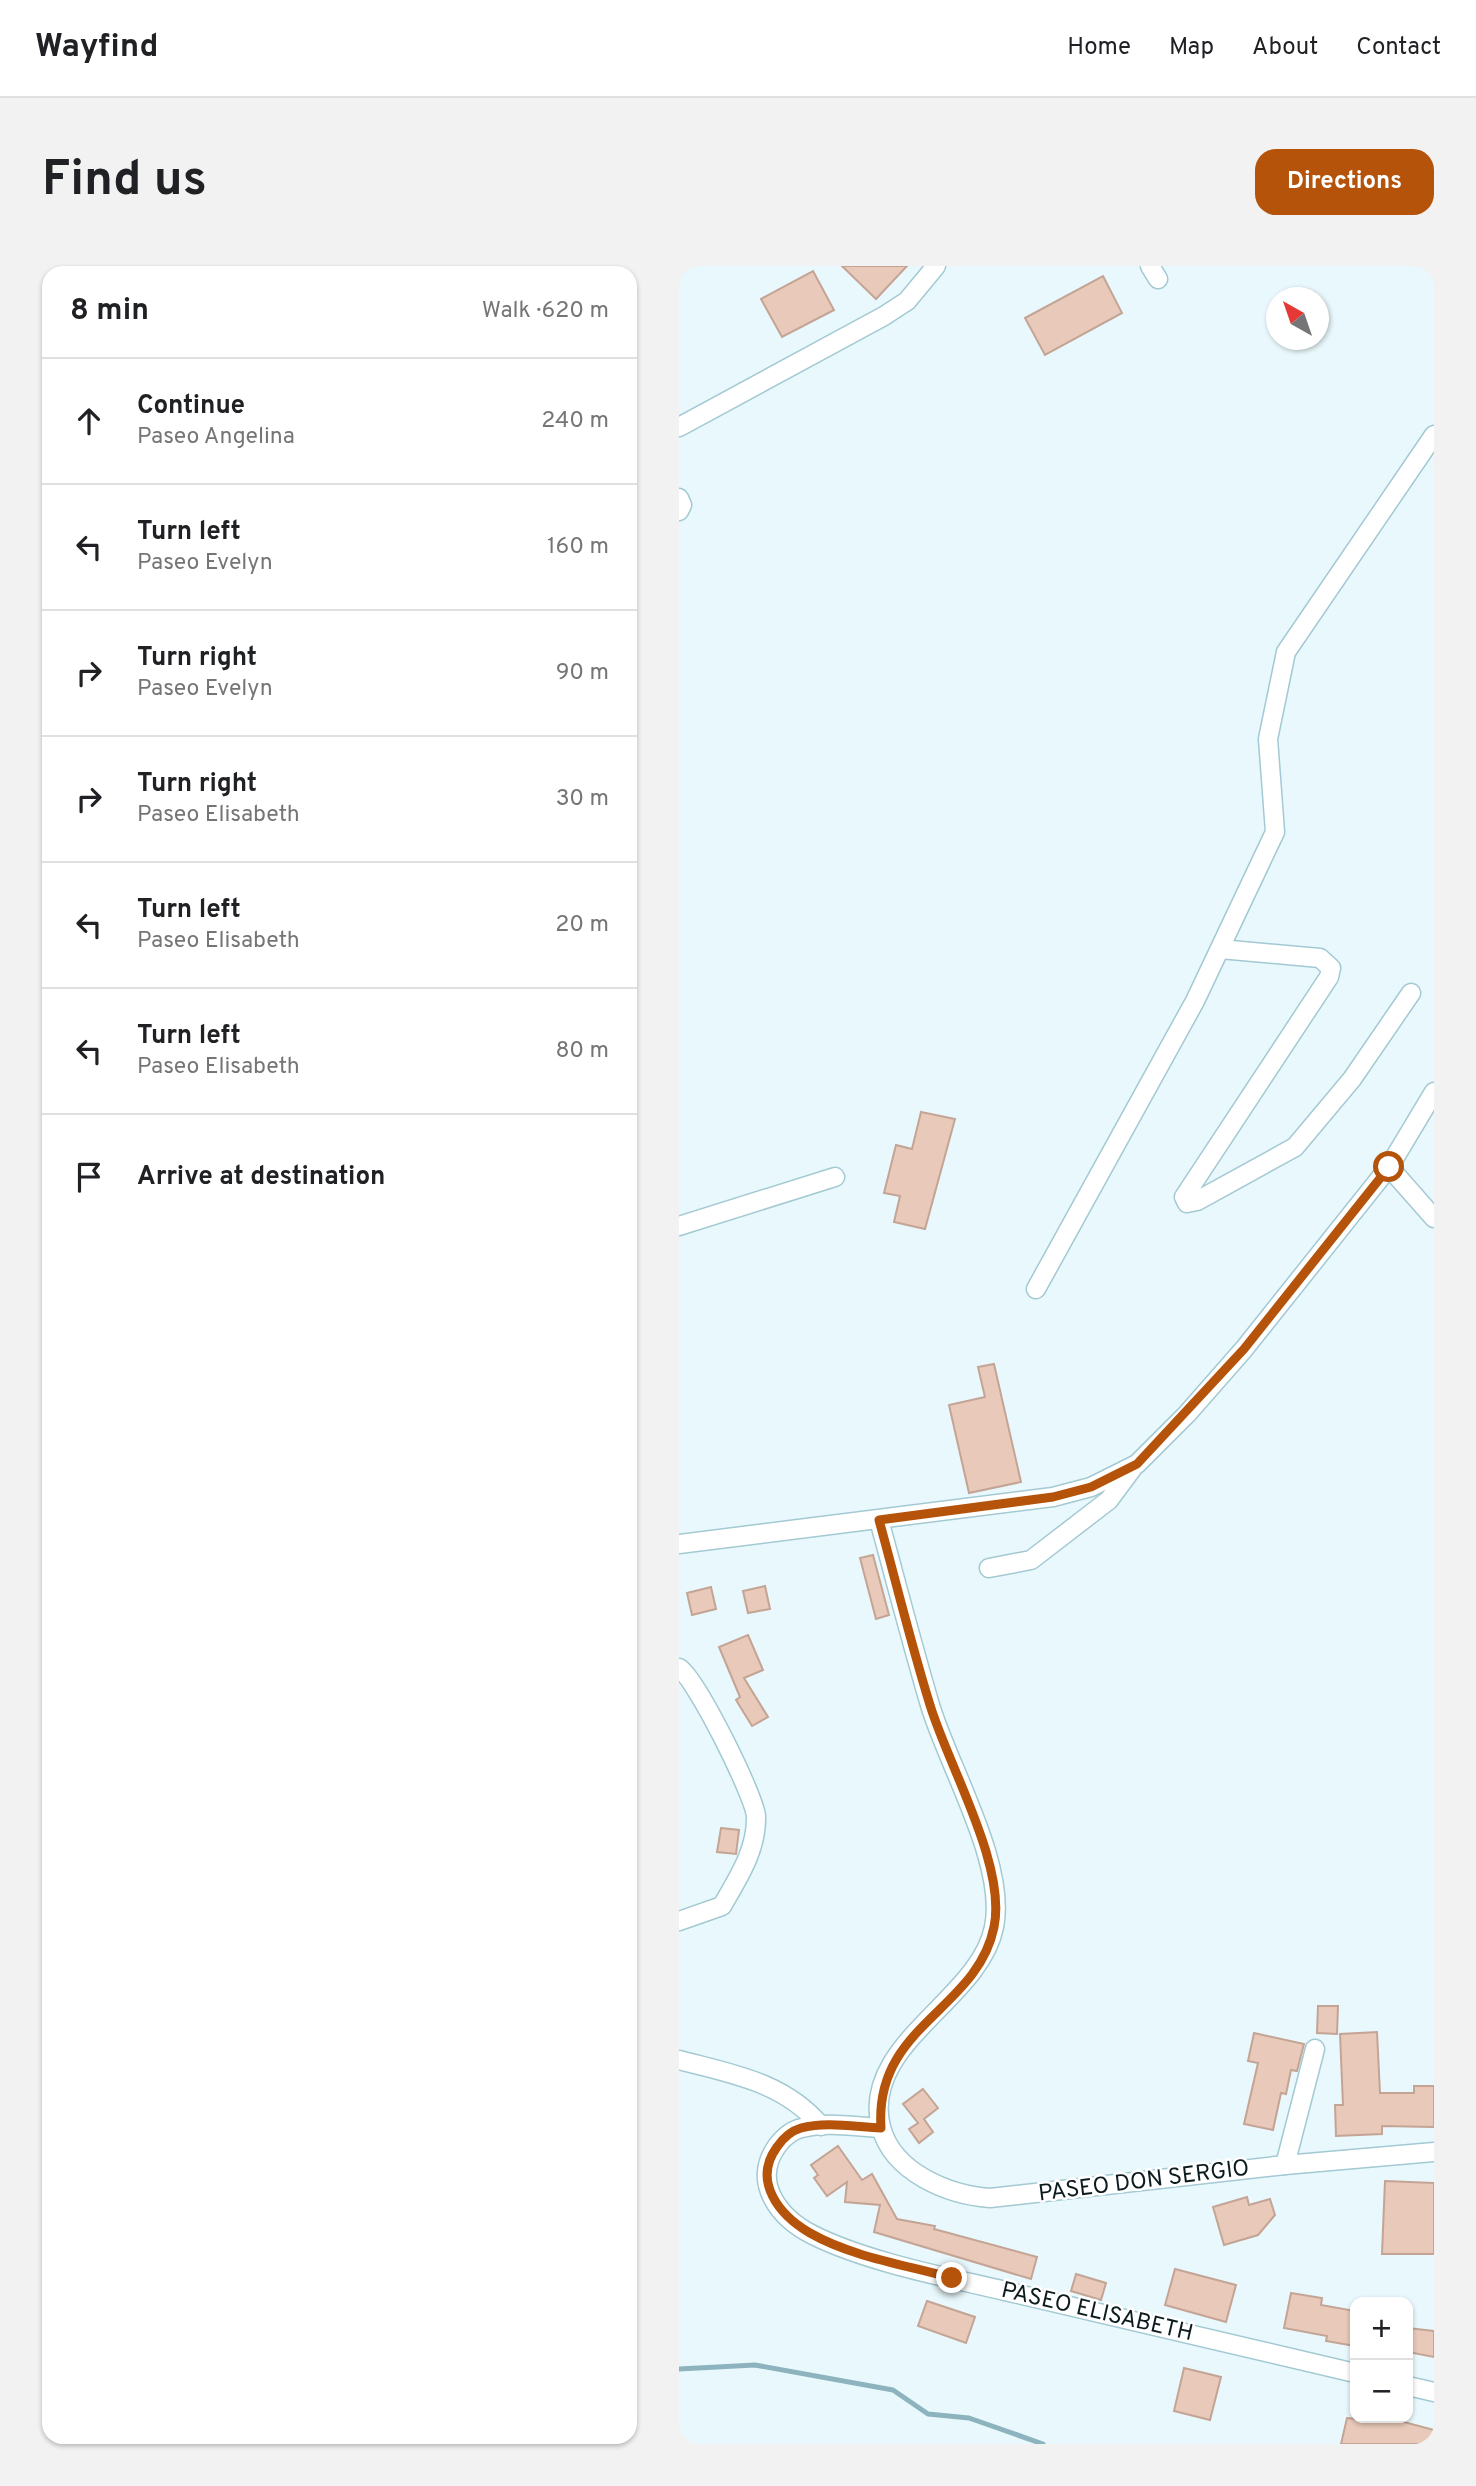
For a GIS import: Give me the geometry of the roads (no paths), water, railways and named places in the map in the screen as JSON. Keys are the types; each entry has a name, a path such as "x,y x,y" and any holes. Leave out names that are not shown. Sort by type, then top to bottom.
{"street":[{"path":"679,427 884,316 908,300 936,266"},
{"path":"1035,1289 1195,1001 1275,832 1268,739 1286,652 1434,435"},
{"path":"679,498 682,505 679,511"},
{"path":"1220,948 1320,958 1331,968 1329,977 1184,1197 1188,1203 1197,1201 1295,1147 1345,1088 1411,993"},
{"path":"989,1568 1031,1560 1109,1500 1137,1464 1244,1349 1389,1167 1434,1092"},
{"path":"1389,1167 1434,1218"},
{"path":"679,1226 835,1177"},
{"path":"679,1544 1053,1497 1091,1487 1137,1464"},
{"path":"879,1520 930,1707 989,1865 996,1908 990,1943 981,1959 967,1980 904,2046 892,2065 880,2107 881,2128"},
{"path":"679,1668 701,1695 756,1815 749,1858 722,1906 679,1921"},
{"path":"1285,2165 1315,2049"},
{"path":"679,2060 745,2077 782,2091 808,2111 821,2126"},
{"name":"PASEO ELISABETH","path":"881,2128 821,2126 791,2132 773,2152 767,2167 767,2182 779,2210 811,2234 853,2250 952,2278 1350,2372"},
{"name":"PASEO DON SERGIO","path":"881,2128 905,2162 930,2183 971,2197 990,2199 1434,2151"},
{"path":"1413,2387 1434,2392"}],"waterway":[{"path":"679,2369 755,2365 893,2390 928,2414 969,2418 1043,2444"}]}
